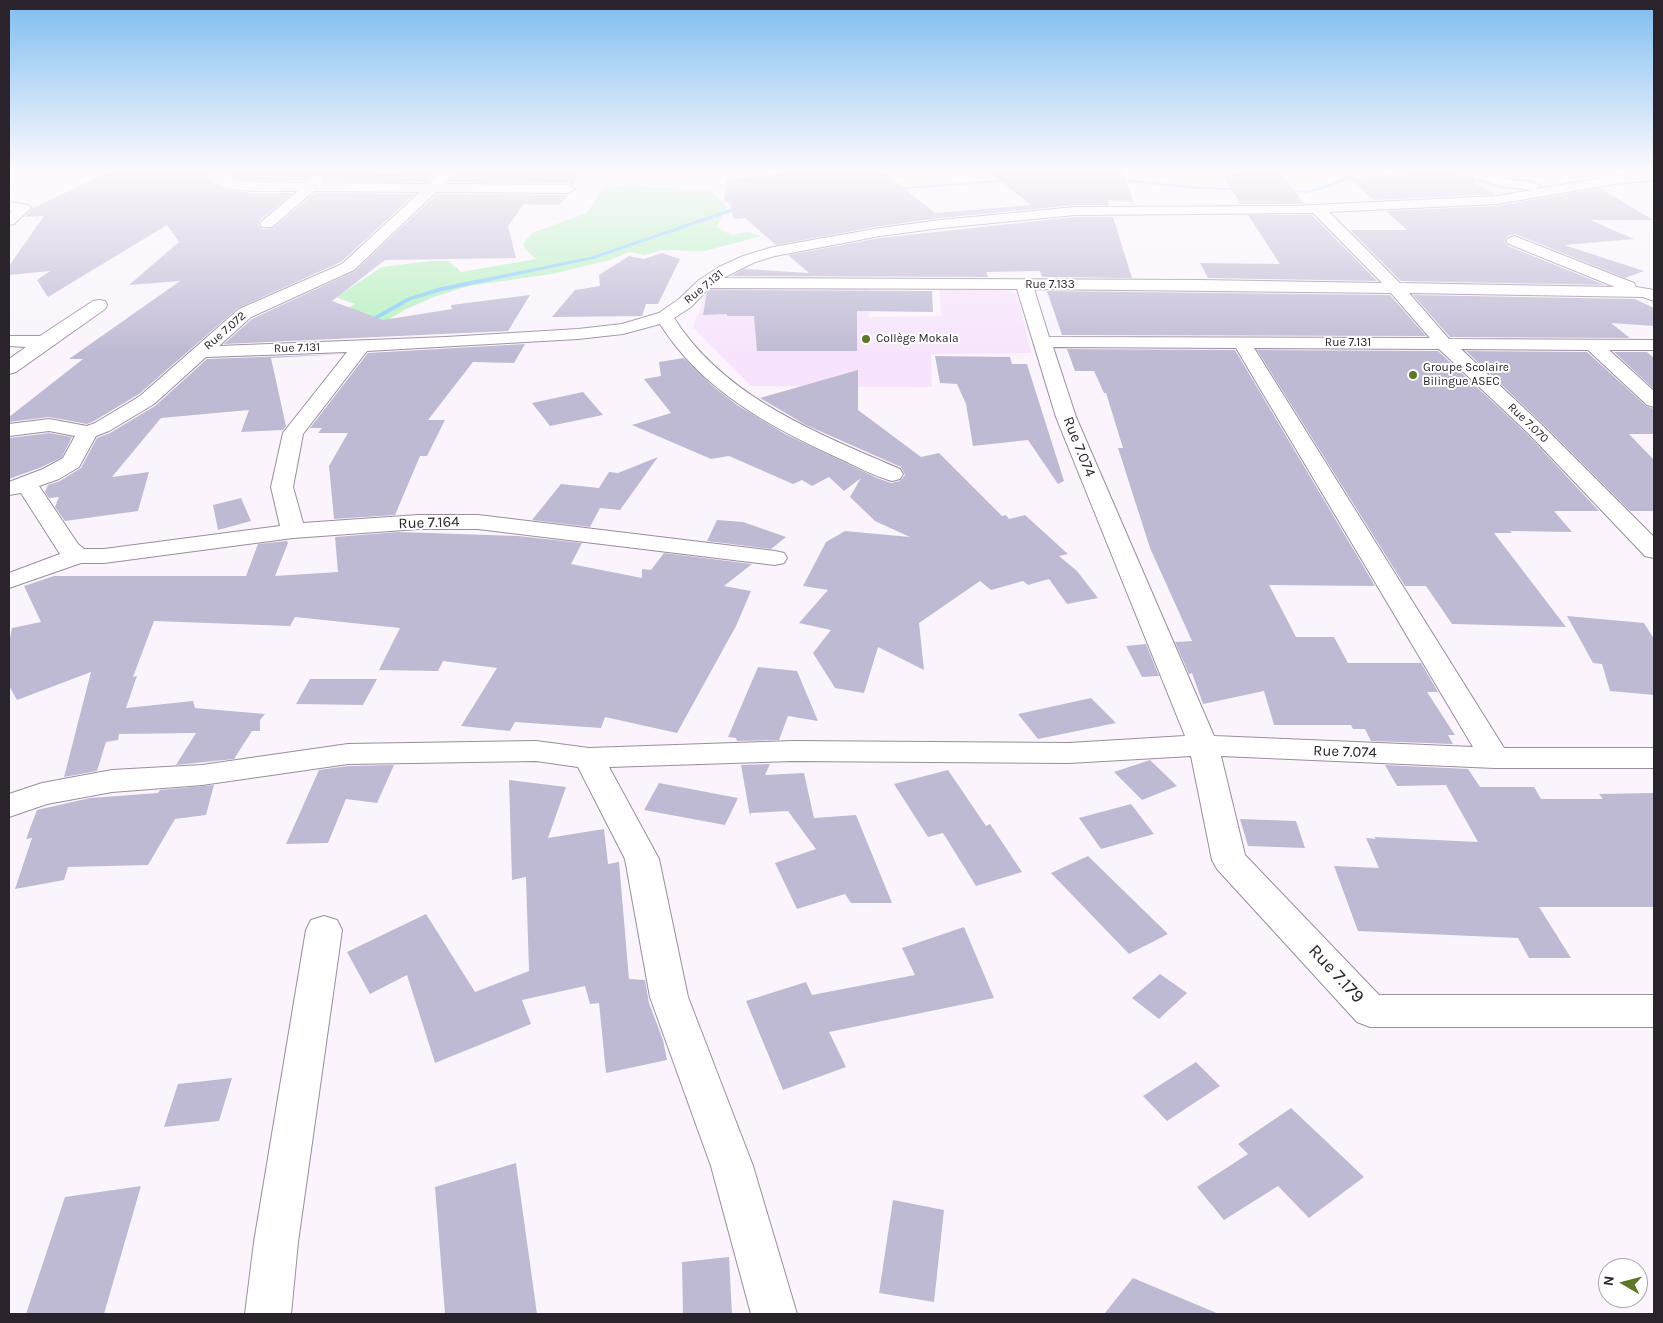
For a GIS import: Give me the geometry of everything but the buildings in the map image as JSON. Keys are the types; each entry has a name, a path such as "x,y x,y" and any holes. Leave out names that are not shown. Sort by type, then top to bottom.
{"street":[{"name":"Rue 7.072","path":"88,432 119,418 147,400 245,313 348,266 385,231"},
{"name":"Rue 7.131","path":"202,352 361,346 578,334 623,328 665,317 685,303 705,283 725,270 749,259 773,252 890,231"},
{"name":"Rue 7.070","path":"1339,231 1396,288 1444,344 1535,429 1654,552"},
{"path":"1514,241 1650,294"},
{"name":"Rue 7.133","path":"705,283 1396,288 1650,294"},
{"name":"Rue 7.074","path":"1024,286 1066,417 1188,712 1204,745 1495,758 1654,758"},
{"path":"9,368 99,305"},
{"path":"665,317 691,354 727,387 798,432 892,474"},
{"path":"9,341 44,342"},
{"name":"Rue 7.131","path":"1043,342 1654,345"},
{"path":"1242,343 1495,758"},
{"path":"1593,345 1654,401"},
{"path":"293,531 282,486 293,433 361,346"},
{"path":"9,430 49,425 88,432 71,462 51,474 18,487 69,549 78,556"},
{"name":"Rue 7.164","path":"9,581 78,556 104,556 293,531 418,522 478,522 648,541 774,558"},
{"path":"1628,524 1654,525"},
{"path":"9,806 42,794 112,781 202,774 348,754 536,751 589,758 793,751 1069,753 1204,745"},
{"name":"Rue 7.179","path":"1204,745 1229,860 1370,1011 1654,1011"},
{"path":"589,758 642,859 669,997 732,1166 774,1314"},
{"path":"268,1314 276,1242 324,930"}],"shaded area":[{"name":"Collège Mokala","path":"999,288 1017,294 1031,353 931,354 932,387 751,386 693,327 706,292 712,289 868,289 869,317 941,316 939,289"}],"green space":[{"path":"538,231 723,231 732,235 748,232 761,236 705,251 663,250 645,255 629,252 610,260 552,274 469,286 434,297 404,310 372,330 320,322 355,304 336,297 382,267 431,261 449,261 461,272 536,259 525,249 523,244 532,233"}],"waterway":[{"path":"368,327 377,317 409,299 441,289 591,258 671,231"}],"place":[{"name":"Collège Mokala","path":"866,339"},
{"name":"Groupe Scolaire Bilingue ASEC","path":"1413,375"}]}
